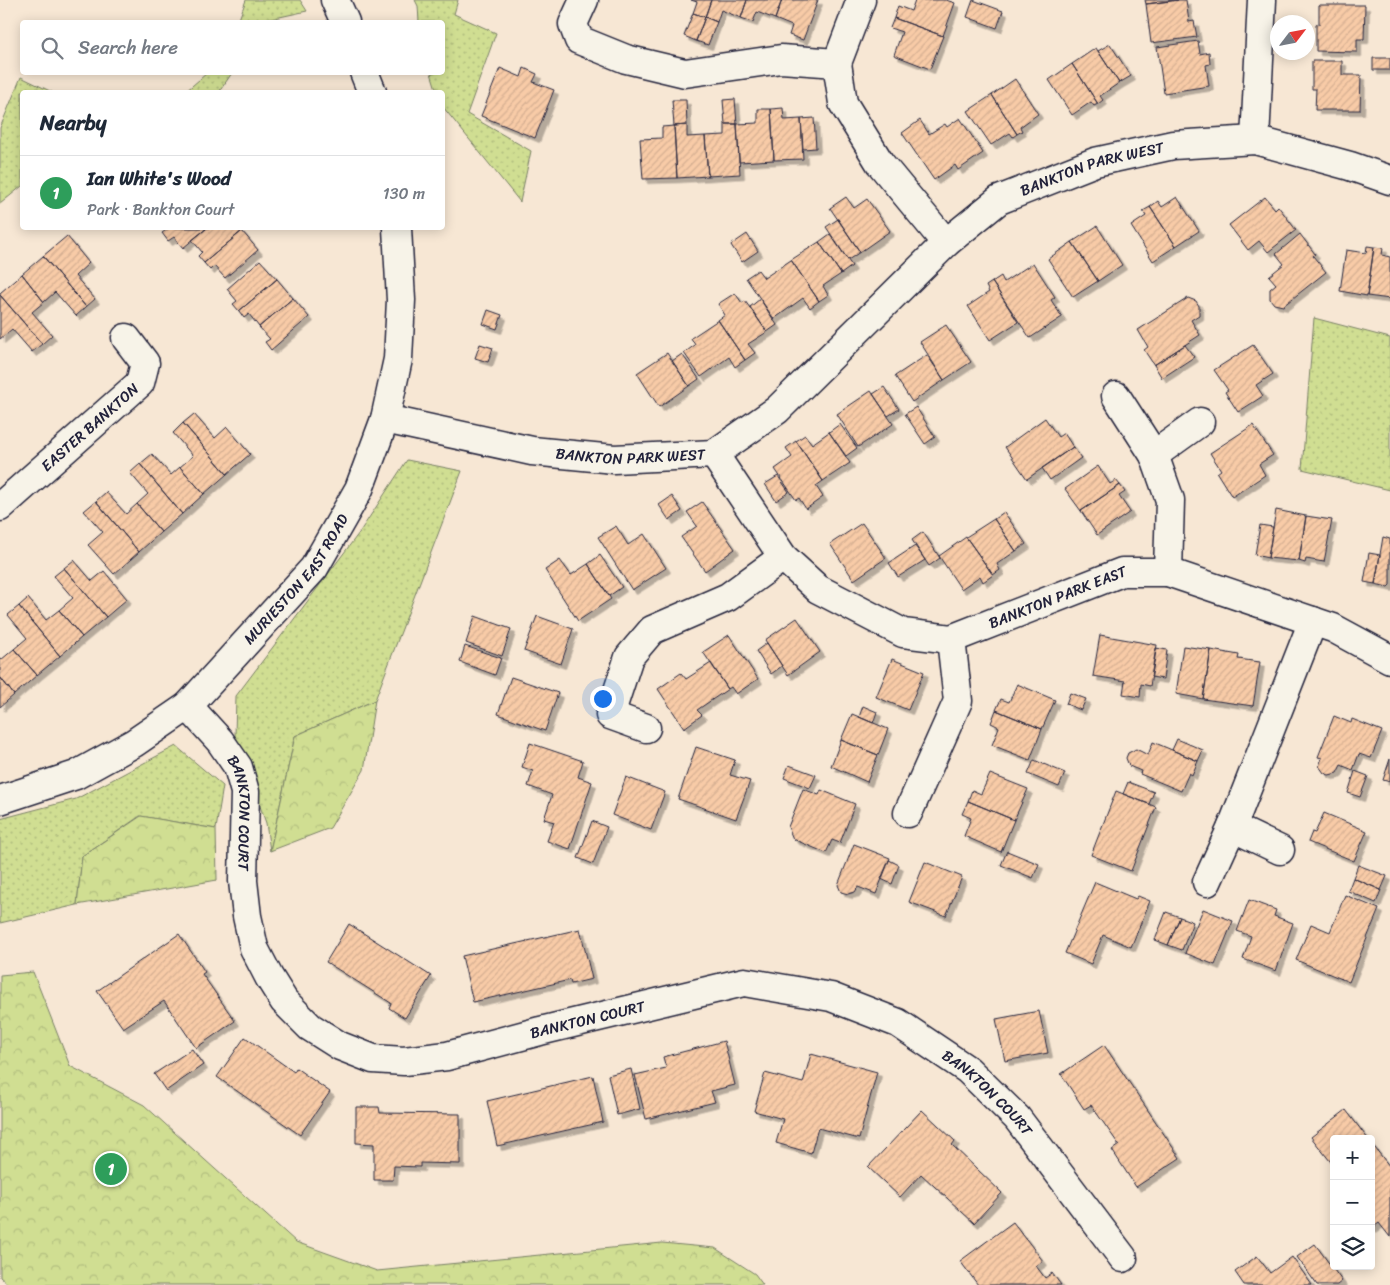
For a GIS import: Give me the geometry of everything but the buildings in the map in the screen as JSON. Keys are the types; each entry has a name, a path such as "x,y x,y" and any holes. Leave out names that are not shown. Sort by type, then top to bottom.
{"street":[{"path":"335,0 344,20"},
{"path":"584,0 574,24 578,40 626,59 685,72 781,59 837,63"},
{"path":"861,0 837,63 843,102 880,163 946,243"},
{"path":"1254,140 1262,0"},
{"path":"365,75 371,90"},
{"name":"BANKTON PARK WEST","path":"385,419 532,451 614,458 714,454 777,410 946,243 999,200 1095,162 1173,145 1254,140 1350,166 1390,180"},
{"name":"MURIESTON EAST ROAD","path":"0,800 76,775 134,743 188,706 314,568 359,489 385,419 398,360 401,300 397,230"},
{"name":"EASTER BANKTON","path":"0,507 140,383 145,363 126,338"},
{"path":"1116,396 1154,455 1170,500 1168,572"},
{"path":"1154,455 1200,422"},
{"name":"BANKTON PARK EAST","path":"714,454 783,557 818,589 903,633 951,638 1122,572 1168,572 1333,628 1390,659"},
{"path":"646,728 610,715 629,657 652,630 728,597 783,557"},
{"path":"1206,882 1232,827 1313,621"},
{"path":"908,813 958,701 951,638"},
{"name":"BANKTON COURT","path":"188,706 220,742 238,767 245,792 243,881 246,916 254,948 284,1002 310,1027 340,1046 373,1059 404,1061 447,1056 540,1031 744,982 831,997 898,1023 968,1070 1017,1118 1123,1258"},
{"path":"1232,827 1280,850"}],"green space":[{"path":"246,0 300,0 307,11 266,20 239,20"},
{"path":"415,0 458,0 454,14 496,33 467,114 531,151 520,202 445,109 445,90 436,90 432,75 445,75 445,20 419,20 418,6"},
{"path":"205,75 231,75 220,90 187,90"},
{"path":"21,77 48,90 20,90 20,188 0,204 0,128"},
{"path":"1314,318 1390,338 1390,490 1302,469"},
{"path":"407,460 462,471 375,700 295,736 270,851 266,823 235,736 236,696 359,533"},
{"path":"375,700 364,770 330,828 270,851 295,736"},
{"path":"176,746 223,786 216,829 140,816 82,856 77,905 0,923 0,819 76,799"},
{"path":"141,816 216,829 217,880 77,905 82,856"},
{"path":"33,972 70,1066 144,1105 296,1242 377,1271 662,1243 715,1248 755,1274 763,1285 9,1285 0,1277 0,975"}],"place":[{"name":"Ian White's Wood","path":"111,1169"}]}
